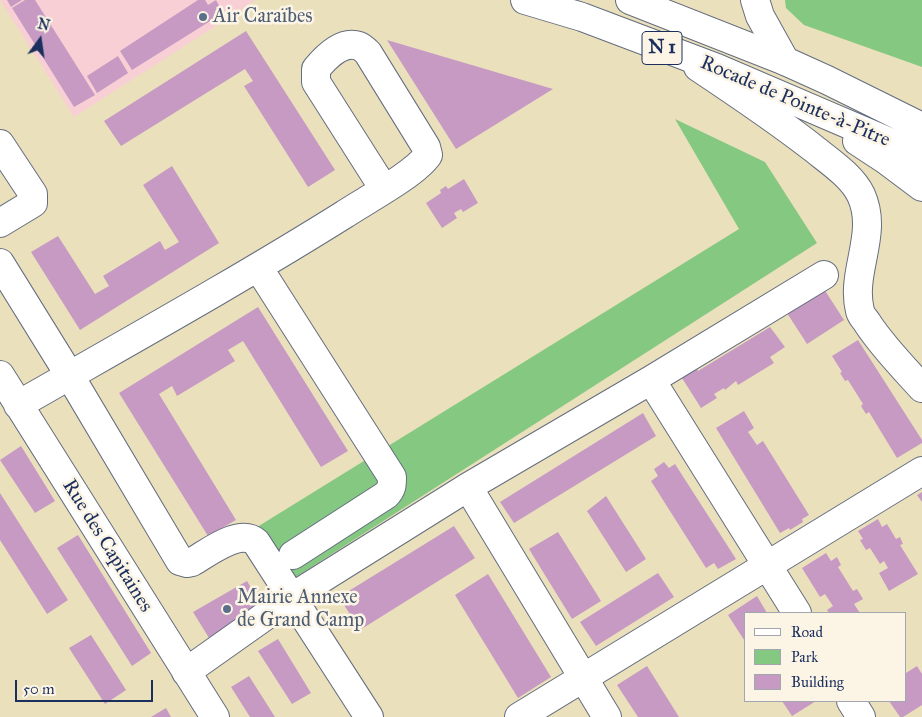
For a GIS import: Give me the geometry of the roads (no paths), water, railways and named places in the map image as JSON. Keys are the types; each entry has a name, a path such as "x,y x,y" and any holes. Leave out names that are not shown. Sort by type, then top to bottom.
{"main road":[{"name":"Rocade de Pointe-à-Pitre","path":"525,0 582,17 676,53 798,102 922,156"},
{"name":"Rocade de Pointe-à-Pitre","path":"630,0 785,61 922,127"},
{"path":"758,8 785,61"},
{"path":"18,405 187,310 310,236 384,189 422,163 428,155 426,147 368,53 358,46 344,46 334,51 316,69 316,82 384,189"},
{"path":"676,53 771,116 852,181 861,194 866,208 868,234 858,285 860,312 881,344 922,388"},
{"path":"827,80 922,109"},
{"path":"798,102 886,160 922,188"},
{"path":"0,144 33,194 34,199 30,205 0,223"},
{"path":"0,263 180,561 192,562 236,537 252,538 369,717"},
{"path":"258,267 392,477 392,486 386,495 293,555"},
{"path":"186,672 292,597 468,487 651,380 824,275"},
{"name":"Rue des Capitaines","path":"0,375 215,717"},
{"path":"651,380 796,612"},
{"path":"519,717 554,708 582,678 922,471"},
{"path":"468,487 607,717"},
{"path":"852,702 861,717"}],"place":[{"name":"Air Caraïbes","path":"203,17"},
{"name":"Mairie Annexe de Grand Camp","path":"227,609"}]}
